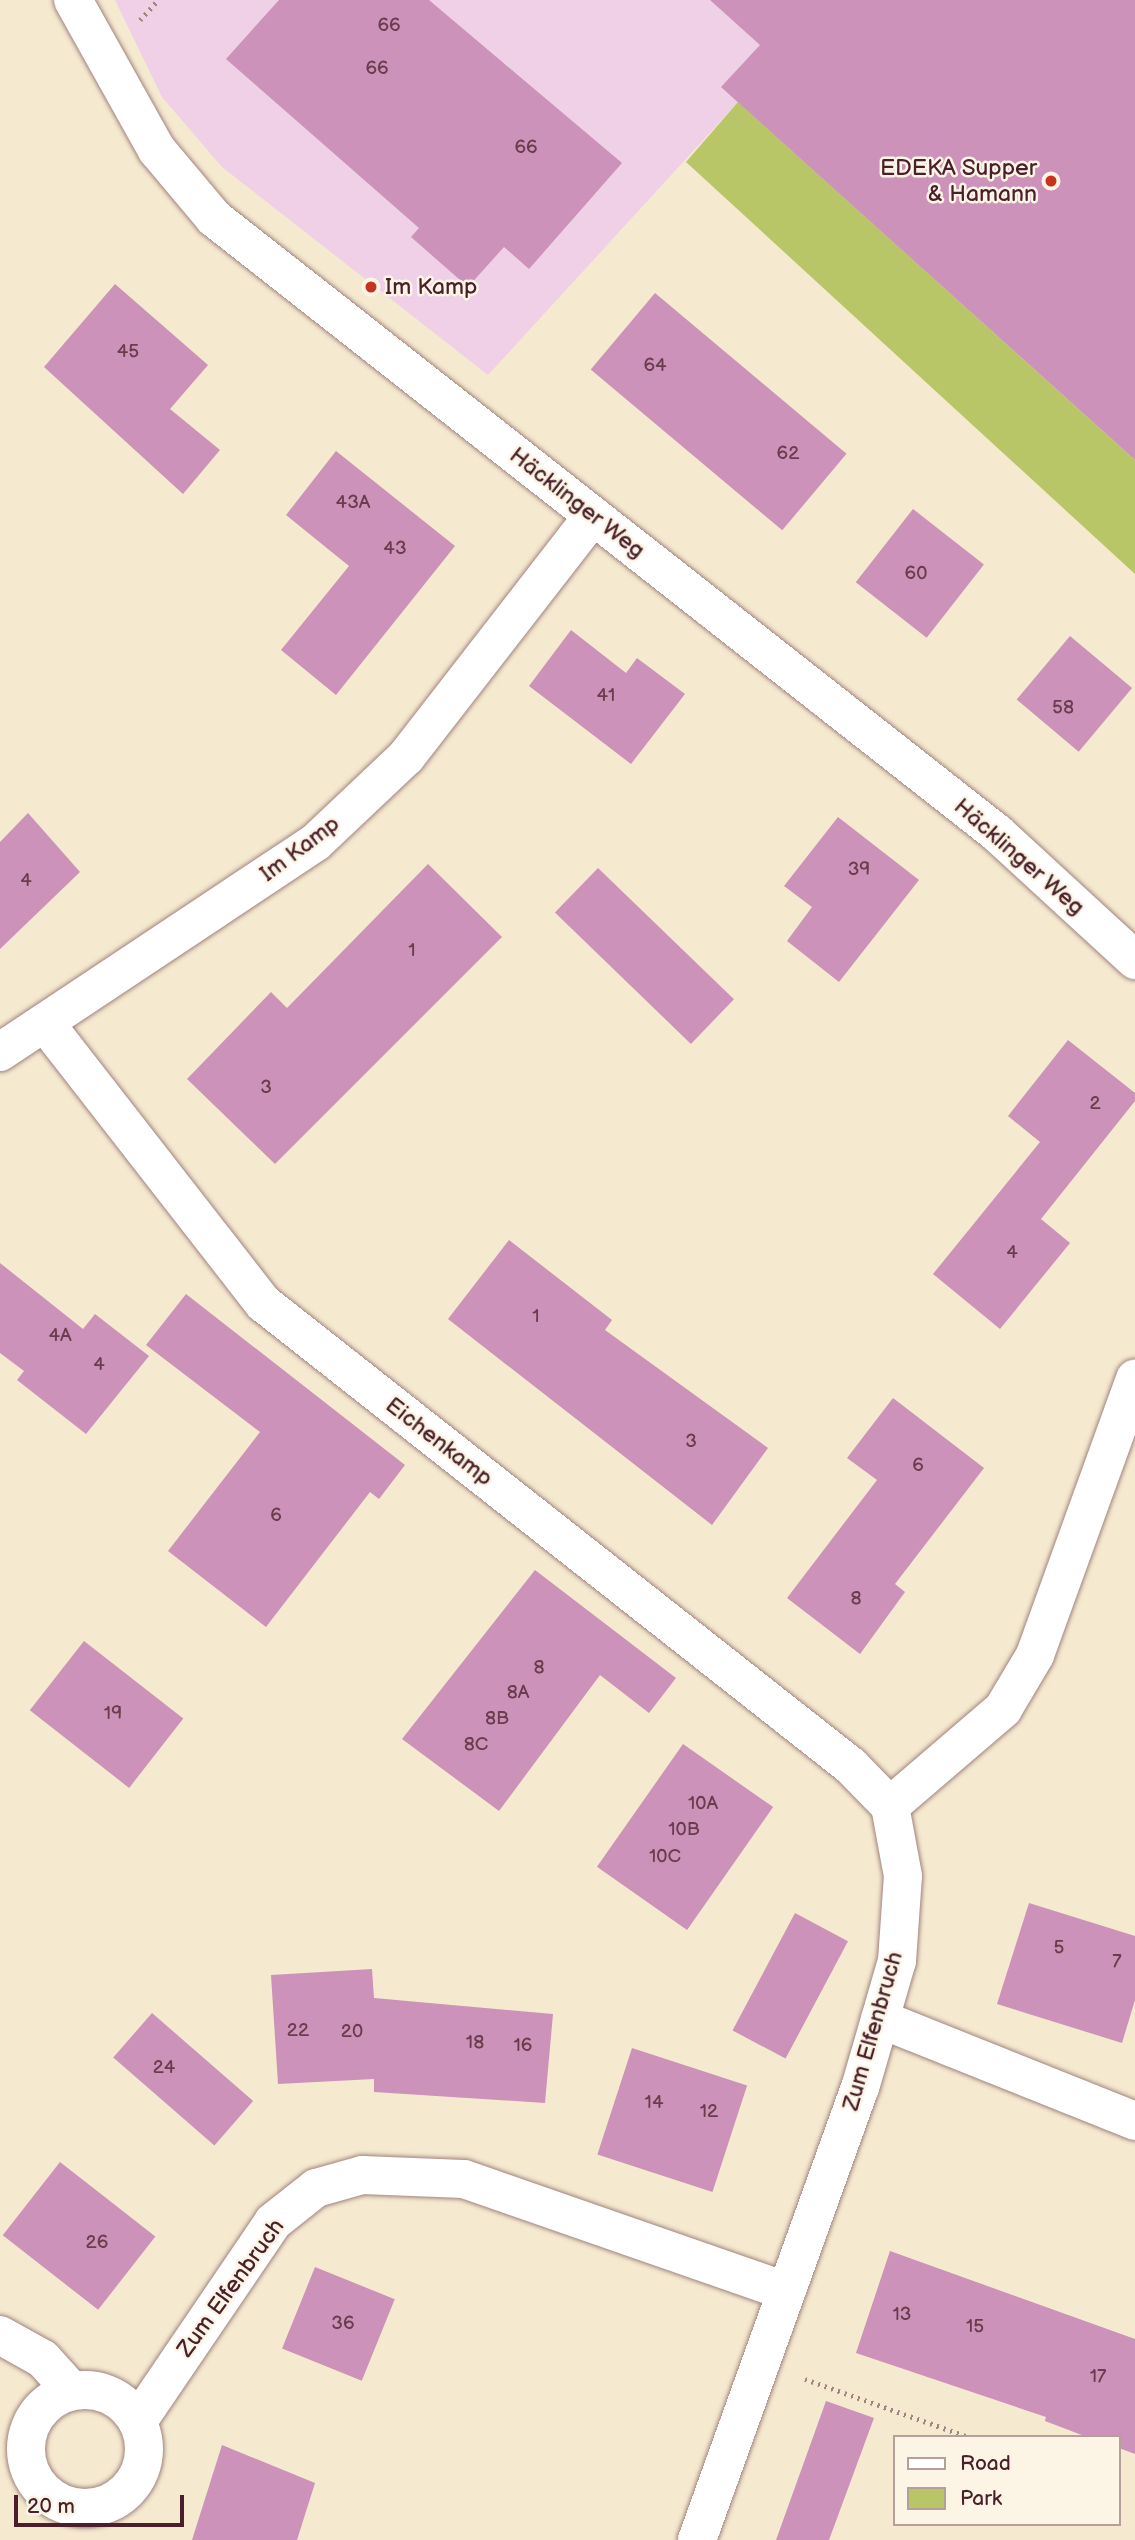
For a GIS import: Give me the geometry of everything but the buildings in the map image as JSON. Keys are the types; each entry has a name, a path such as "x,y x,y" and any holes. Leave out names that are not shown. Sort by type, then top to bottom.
{"street":[{"name":"Häcklinger Weg","path":"73,0 157,150 214,218 997,833 1135,960"},
{"name":"Im Kamp","path":"0,1052 316,842 406,757 593,516"},
{"name":"Eichenkamp","path":"45,1023 263,1303 851,1766 890,1805"},
{"path":"890,1805 1003,1709 1035,1655 1135,1378"},
{"name":"Zum Elfenbruch","path":"696,2540 786,2291 880,2019 897,1961 903,1876 890,1805"},
{"path":"880,2019 1135,2121"},
{"name":"Zum Elfenbruch","path":"138,2421 273,2222 316,2188 362,2175 464,2179 786,2291"},
{"path":"0,2335 43,2359 71,2390"},
{"path":"71,2390 110,2394 138,2421 144,2460 125,2493 89,2509 51,2498 28,2467 29,2428 38,2411 71,2390"}],"path":[{"path":"760,2362 963,2435"}],"shaded area":[{"path":"115,0 1135,0 738,102 488,375 222,167 162,97"}],"green space":[{"path":"738,102 1135,460 1135,574 686,162"}],"place":[{"name":"EDEKA Supper & Hamann","path":"1051,181"},
{"name":"Im Kamp","path":"371,287"}]}
